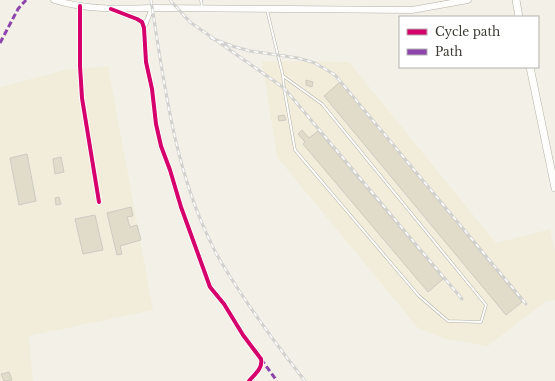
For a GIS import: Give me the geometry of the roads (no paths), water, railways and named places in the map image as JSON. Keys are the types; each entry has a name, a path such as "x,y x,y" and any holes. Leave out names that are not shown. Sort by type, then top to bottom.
{"highway":[{"path":"516,0 519,16"},
{"path":"530,68 555,188"}],"main road":[{"path":"54,0 80,6 111,9 267,8 412,10 468,0"}],"street":[{"path":"80,6 80,66 82,98 99,202"},
{"path":"144,28 152,8"},
{"path":"111,9 142,22 144,28 146,62 152,89 156,124 161,146 182,207 210,286 261,359 261,367 249,381"}],"lane":[{"path":"201,0 203,9"},
{"path":"267,8 283,76 295,150 419,296 448,321 481,322 486,305 322,104 283,76"}],"railway":[{"path":"151,0 172,124 179,155 198,214 214,250 229,276 265,328 305,381"},
{"path":"170,0 190,22 284,88 462,299"},
{"path":"211,38 250,51 298,58 315,63 335,75 526,304"}]}
